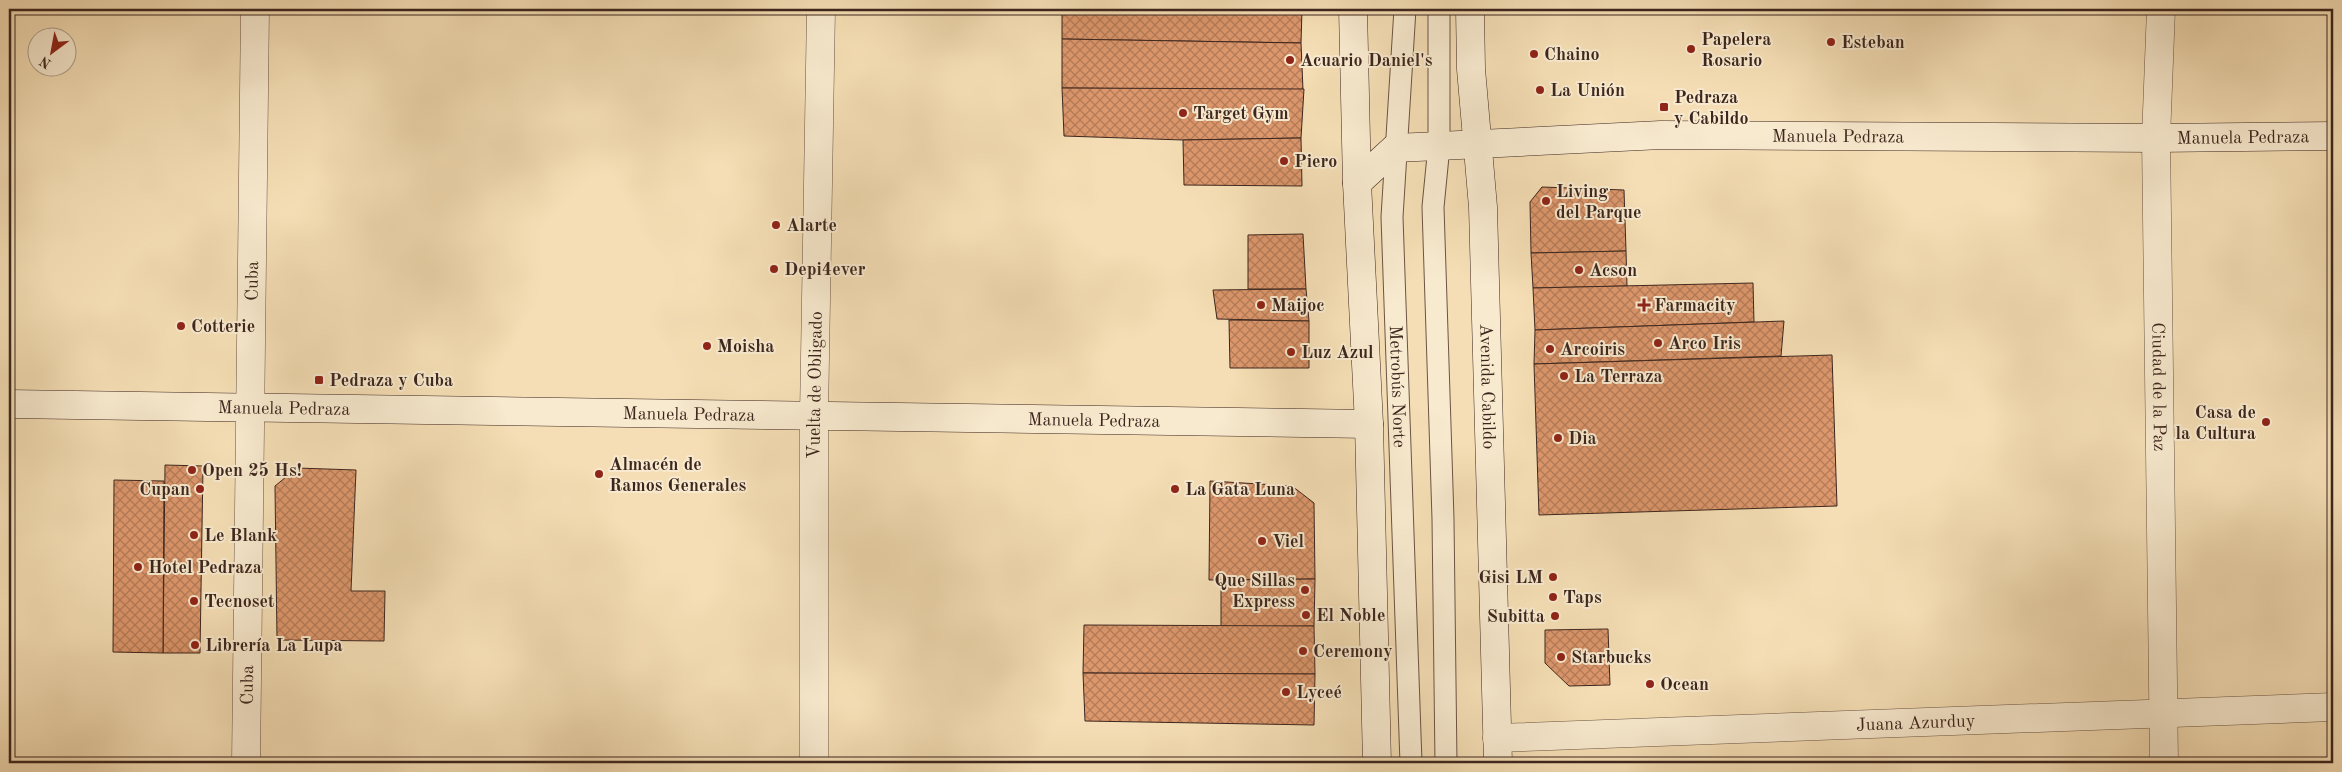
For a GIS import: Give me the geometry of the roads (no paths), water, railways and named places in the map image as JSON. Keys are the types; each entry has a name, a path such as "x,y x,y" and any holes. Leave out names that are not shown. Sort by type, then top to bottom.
{"street":[{"name":"Cuba","path":"246,763 255,9"},
{"name":"Vuelta de Obligado","path":"814,763 814,416 821,9"},
{"path":"1353,9 1357,183 1369,424 1377,763"},
{"name":"Avenida Cabildo","path":"1470,9 1471,69 1482,207 1498,751"},
{"name":"Ciudad de la Paz","path":"2161,9 2156,138 2164,763"},
{"name":"Manuela Pedraza","path":"1395,148 1662,135 2156,138 2333,136"},
{"path":"1357,183 1395,148"},
{"name":"Manuela Pedraza","path":"9,404 1369,424"},
{"name":"Juana Azurduy","path":"1498,751 2164,713 2333,707"}],"lane":[{"name":"Metrobús Norte","path":"1405,9 1392,217 1412,763"},
{"path":"1439,9 1439,146 1434,214 1443,519 1446,763"}],"place":[{"name":"Esteban","path":"1831,42"},
{"name":"Papelera Rosario","path":"1691,49"},
{"name":"Chaino","path":"1534,54"},
{"name":"Acuario Daniel's","path":"1290,60"},
{"name":"La Unión","path":"1540,90"},
{"name":"Pedraza y Cabildo","path":"1664,107"},
{"name":"Target Gym","path":"1183,113"},
{"name":"Piero","path":"1284,161"},
{"name":"Living del Parque","path":"1546,201"},
{"name":"Alarte","path":"776,225"},
{"name":"Depi4ever","path":"774,269"},
{"name":"Acson","path":"1579,270"},
{"name":"Maijoc","path":"1261,305"},
{"name":"Farmacity","path":"1644,305"},
{"name":"Cotterie","path":"181,326"},
{"name":"Arco Iris","path":"1658,343"},
{"name":"Moisha","path":"707,346"},
{"name":"Arcoiris","path":"1550,349"},
{"name":"Luz Azul","path":"1291,352"},
{"name":"La Terraza","path":"1564,376"},
{"name":"Pedraza y Cuba","path":"319,380"},
{"name":"Casa de la Cultura","path":"2266,422"},
{"name":"Dia","path":"1558,438"},
{"name":"Open 25 Hs!","path":"192,470"},
{"name":"Almacén de Ramos Generales","path":"599,474"},
{"name":"Cupan","path":"200,489"},
{"name":"La Gata Luna","path":"1175,489"},
{"name":"Le Blank","path":"194,535"},
{"name":"Viel","path":"1262,541"},
{"name":"Hotel Pedraza","path":"138,567"},
{"name":"Gisi LM","path":"1553,577"},
{"name":"Que Sillas Express","path":"1305,590"},
{"name":"Taps","path":"1553,597"},
{"name":"Tecnoset","path":"194,601"},
{"name":"El Noble","path":"1306,615"},
{"name":"Subitta","path":"1555,616"},
{"name":"Librería La Lupa","path":"195,645"},
{"name":"Ceremony","path":"1303,651"},
{"name":"Starbucks","path":"1561,657"},
{"name":"Ocean","path":"1650,684"},
{"name":"Lyceé","path":"1286,692"}]}
